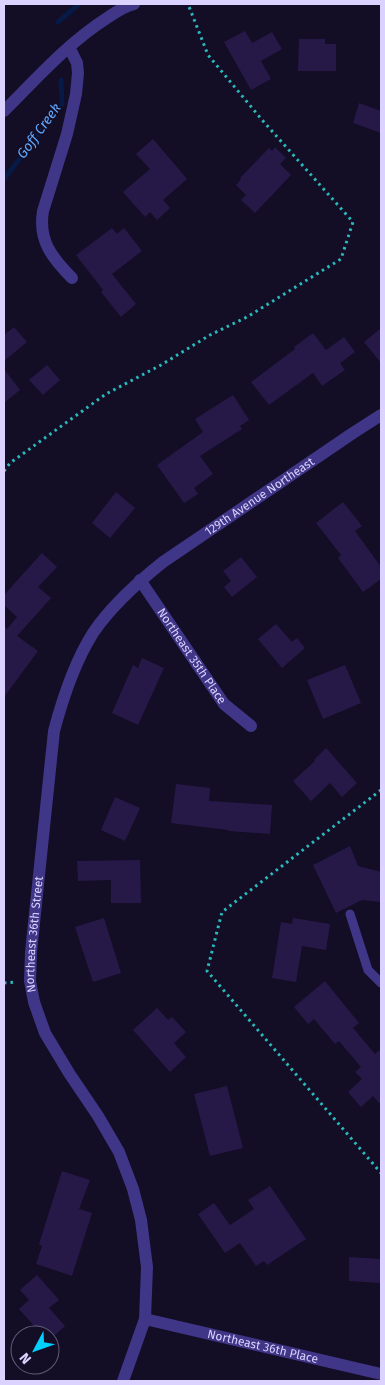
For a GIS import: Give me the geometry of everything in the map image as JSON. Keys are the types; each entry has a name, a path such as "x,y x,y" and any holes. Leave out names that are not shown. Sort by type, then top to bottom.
{"street":[{"path":"4,111 69,47 104,20 126,6 134,4"},
{"path":"69,47 77,63 76,94 67,134 43,211 41,224 45,241 54,259 72,278"},
{"name":"129th Avenue Northeast","path":"140,580 163,562 381,416"},
{"name":"Northeast 35th Place","path":"140,580 224,704 251,726"},
{"name":"Northeast 36th Street","path":"122,1381 145,1319 147,1267 141,1220 133,1189 118,1152 98,1116 45,1033 34,1002 30,981 31,952 54,731 62,701 76,665 93,633 140,580"},
{"name":"Northeast 36th Place","path":"145,1319 381,1374"}],"lane":[{"path":"350,914 368,970 381,983"}],"path":[{"path":"4,471 10,462 106,394 161,365 210,335 247,318 341,259 353,222 263,121 208,54 188,4"},
{"path":"381,790 222,912 207,971 381,1172"}],"building":[{"path":"245,31 252,43 272,32 282,49 261,61 271,79 251,90 224,42"},
{"path":"299,39 325,39 325,44 336,44 336,71 298,71"},
{"path":"359,103 381,111 381,133 353,123"},
{"path":"153,139 187,179 163,200 170,208 157,220 150,212 145,217 123,192 150,169 136,154"},
{"path":"275,147 286,158 280,164 291,175 255,213 241,200 246,195 236,185 240,178 269,148 272,151"},
{"path":"112,228 117,234 124,228 142,251 112,274 136,304 121,317 101,292 103,290 76,255"},
{"path":"14,327 27,342 4,361 4,335"},
{"path":"381,328 381,363 364,342"},
{"path":"313,333 326,350 344,337 355,352 340,363 345,370 322,386 313,373 269,405 251,382"},
{"path":"47,365 60,380 43,395 29,380"},
{"path":"4,369 20,390 4,403"},
{"path":"233,395 249,420 240,426 242,429 200,456 213,474 194,488 198,494 184,503 157,465 203,432 195,419"},
{"path":"116,492 135,508 110,538 92,523"},
{"path":"343,502 362,526 355,531 381,567 381,579 363,592 338,558 341,555 316,523"},
{"path":"42,553 57,567 38,587 51,598 17,636 38,651 4,697 4,626 7,629 17,617 4,605 4,595"},
{"path":"241,557 257,577 232,597 224,587 231,581 223,571"},
{"path":"276,624 292,642 297,638 305,648 282,668 258,639"},
{"path":"142,658 164,668 138,725 112,713 133,665 138,668"},
{"path":"345,665 361,703 323,719 307,680"},
{"path":"326,748 357,783 342,797 330,783 311,801 293,781"},
{"path":"176,784 210,788 209,801 272,805 270,834 228,831 171,823"},
{"path":"115,797 140,808 125,841 101,830"},
{"path":"350,846 358,866 381,872 381,902 362,900 336,913 313,865"},
{"path":"140,860 141,903 111,903 111,880 78,881 77,861"},
{"path":"104,918 121,973 93,982 75,927"},
{"path":"293,918 330,924 326,950 302,946 296,982 272,978 281,922 292,924"},
{"path":"325,981 359,1023 353,1028 375,1054 381,1049 381,1105 373,1096 361,1107 348,1092 362,1079 355,1072 361,1067 339,1041 335,1044 314,1019 308,1024 294,1007"},
{"path":"157,1008 168,1020 172,1017 186,1032 174,1043 186,1057 170,1072 133,1030"},
{"path":"227,1086 243,1148 210,1156 194,1094"},
{"path":"62,1171 90,1180 79,1209 92,1213 72,1276 36,1264 42,1246 39,1244"},
{"path":"270,1186 306,1239 267,1265 264,1261 256,1266 240,1243 225,1253 198,1214 214,1203 230,1225 254,1209 248,1200"},
{"path":"349,1257 381,1259 381,1283 349,1281"},
{"path":"37,1275 59,1300 49,1308 65,1326 60,1330 60,1325 33,1325 19,1309 29,1300 20,1290"}],"waterway":[{"name":"Goff Creek","path":"58,22 79,4"},
{"name":"Goff Creek","path":"4,179 62,104 61,80"}]}
